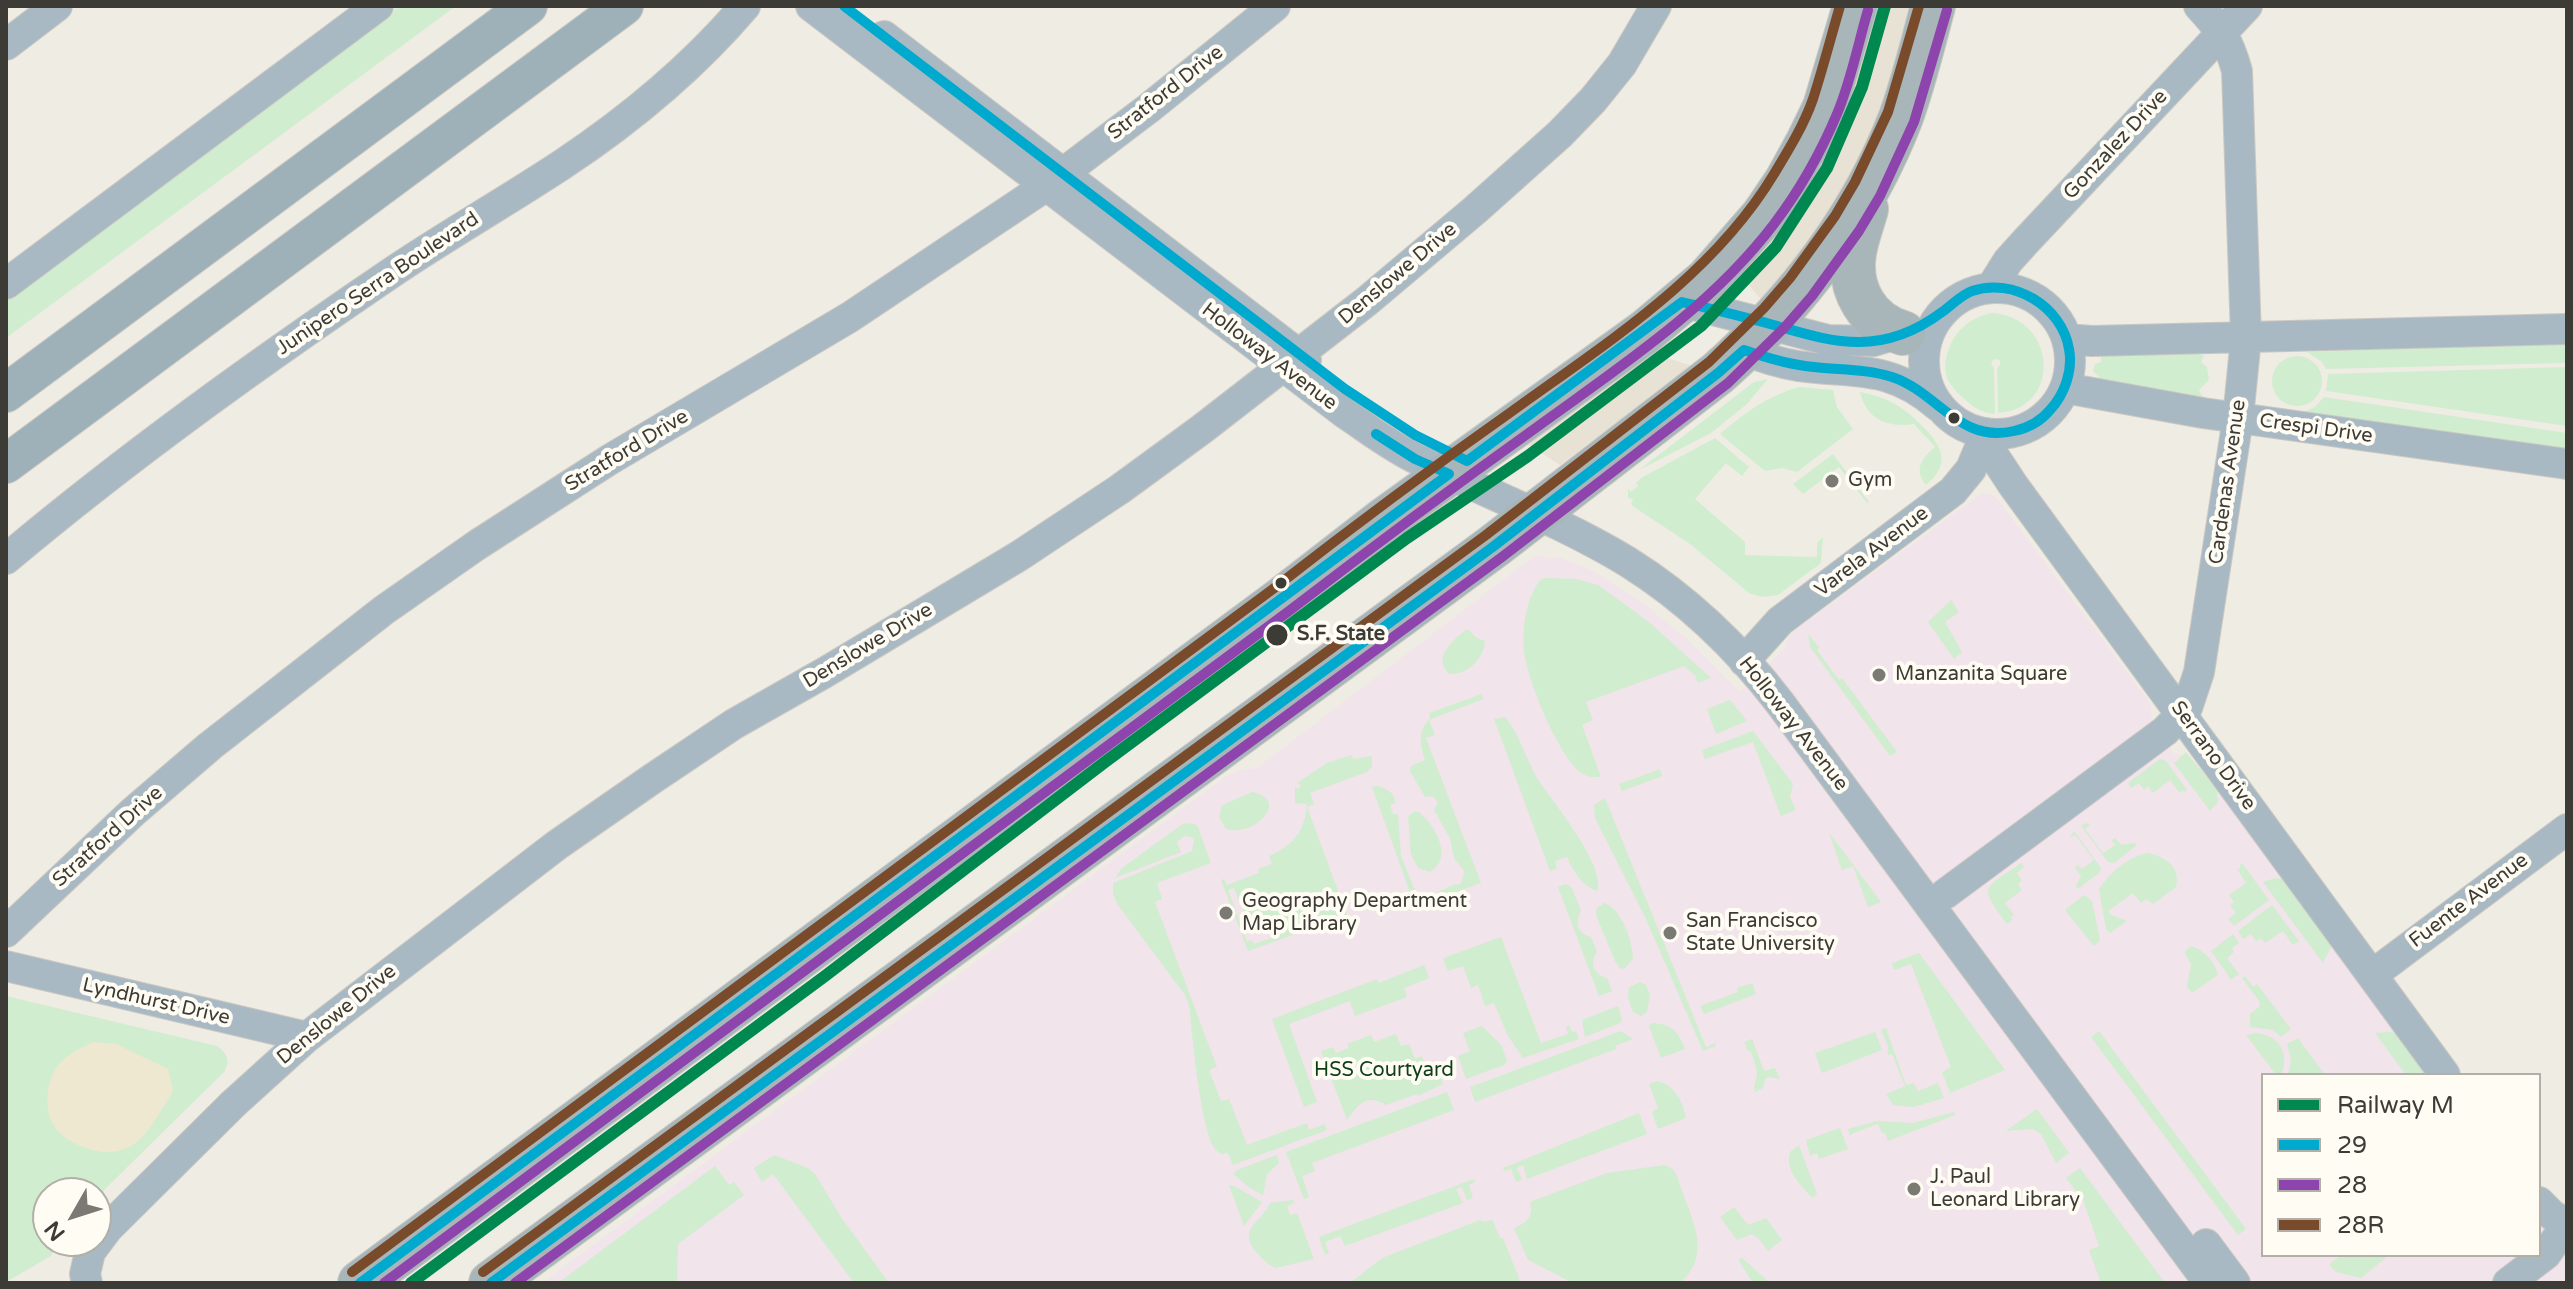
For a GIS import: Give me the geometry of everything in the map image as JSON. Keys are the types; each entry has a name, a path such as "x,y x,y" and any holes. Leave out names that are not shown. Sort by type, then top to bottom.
{"highway":[{"path":"360,1283 1682,302 1738,247 1786,182 1825,107 1855,6"},
{"path":"491,1283 1384,628 1718,373 1756,337 1832,246 1854,213 1900,117 1933,6"},
{"path":"1877,170 1854,254 1854,281 1861,301 1872,316 1891,330 1922,324"}],"main road":[{"path":"6,393 528,6"},
{"path":"6,464 624,6"}],"street":[{"path":"6,45 57,6"},
{"path":"6,284 378,6"},
{"name":"Junipero Serra Boulevard","path":"6,559 202,404 395,270 563,164 634,112 679,73 745,6"},
{"name":"Holloway Avenue","path":"811,6 1055,180"},
{"name":"Holloway Avenue","path":"844,6 1055,180 1289,360 1393,421 1458,468 1542,508 1595,523 1660,563 1704,596 1751,654 1780,703 2209,1283"},
{"name":"Stratford Drive","path":"6,932 133,812 210,746 396,602 556,494 850,317 1055,180 1275,6"},
{"name":"Denslowe Drive","path":"87,1283 85,1274 90,1252 108,1228 222,1114 307,1037 494,892 604,812 734,724 1019,556 1120,489 1202,429 1418,258 1560,134 1622,64 1656,6"},
{"name":"Cardenas Avenue","path":"1945,894 2165,731 2183,714 2195,690 2203,655 2238,418 2246,338 2237,71 2222,31 2199,6"},
{"name":"Gonzalez Drive","path":"1991,288 2008,261 2247,6"},
{"path":"1682,302 1756,337 1787,364 1890,376 1912,386 1965,427 1987,433 2012,433 2034,424 2053,409 2065,388 2070,364 2067,339 2056,317 2038,300 2016,290 1991,288 1972,292 1922,324 1874,341 1756,337"},
{"path":"1922,324 1929,333 1924,354 1925,375 1932,395 1945,412"},
{"path":"2067,339 2246,338 2567,329"},
{"name":"Crespi Drive","path":"2065,388 2238,418 2567,464"},
{"name":"Varela Avenue","path":"1751,654 1780,621 1953,491 1971,469 1987,433"},
{"name":"Serrano Drive","path":"1987,433 1994,456 2013,485 2444,1073"},
{"name":"Holloway Avenue","path":"1751,654 1785,679 2235,1283"},
{"name":"Fuente Avenue","path":"2372,975 2567,829"},
{"name":"Lyndhurst Drive","path":"6,966 307,1037"},
{"path":"2508,1283 2546,1254 2567,1224 2541,1204"}],"shaded area":[{"path":"1876,6 1913,6 1877,123 1835,207 1764,302 1739,275 1851,92"},
{"path":"1650,353 1693,366 1560,465 1526,443"},
{"name":"San Francisco State University","path":"1981,494 1991,494 2148,700 2151,718 2174,754 2184,755 2199,766 2430,1073 2261,1073 2261,1257 2541,1257 2541,1212 2567,1229 2567,1283 542,1283 1224,778 1237,771 1257,768 1536,555 1552,559 1558,557 1591,570 1645,605 1685,637 1740,692 1786,647 1787,639"}],"green space":[{"path":"400,6 456,6 6,338 6,299"},
{"path":"1991,313 2013,318 2029,329 2039,345 2044,363 2042,380 2034,396 2019,408 1998,413 1997,368 2000,360 1994,359 1991,363 1994,368 1995,414 1977,409 1962,397 1948,380 1945,367 1950,346 1958,333 1975,319"},
{"path":"2567,343 2567,363 2326,369 2322,362 2307,352"},
{"path":"2197,353 2204,356 2201,362 2207,367 2209,380 2199,390 2202,396 2198,397 2100,385 2100,378 2093,371 2095,364 2101,362 2101,356"},
{"path":"2297,356 2314,364 2322,381 2314,398 2297,406 2280,398 2272,381 2280,364"},
{"path":"2567,367 2567,426 2326,391 2328,374"},
{"path":"1768,379 1747,404 1711,433 1639,470 1754,382"},
{"path":"1799,387 1833,390 1837,407 1853,429 1797,472 1782,468 1765,471 1720,434 1757,406"},
{"path":"1860,392 1898,406 1934,440 1941,453 1941,466 1926,485 1920,474 1921,464 1935,447 1914,424 1879,420 1867,409"},
{"path":"2324,397 2567,433 2567,453 2303,412 2315,407"},
{"path":"1715,438 1749,467 1742,476 1726,463 1695,499 1745,542 1745,555 1817,557 1817,543 1823,537 1821,563 1778,595 1762,597 1749,593 1690,544 1634,507 1631,504 1633,499 1628,498 1628,489 1631,492 1641,478"},
{"path":"1833,454 1869,502 1839,467 1803,494 1793,484"},
{"path":"1545,578 1576,579 1598,585 1649,622 1711,678 1698,683 1695,675 1684,666 1586,702 1593,720 1582,725 1601,777 1583,774 1564,752 1546,717 1526,664 1526,614 1536,587"},
{"path":"1951,600 1959,612 1945,622 1962,652 1954,659 1928,622"},
{"path":"1467,629 1485,641 1481,654 1468,669 1449,674 1443,661 1446,649"},
{"path":"1808,634 1839,680 1842,678 1897,752 1890,756 1810,647"},
{"path":"1482,694 1483,699 1429,720 1435,735 1426,738 1481,883 1435,900 1434,894 1455,884 1460,885 1465,872 1454,858 1450,838 1434,810 1438,802 1433,796 1425,797 1410,771 1411,766 1425,760 1421,738 1423,728 1430,718 1429,713"},
{"path":"1730,700 1747,721 1716,734 1707,709"},
{"path":"1505,717 1537,778 1586,850 1598,880 1597,891 1579,877 1567,857 1555,861 1557,869 1550,871 1494,719"},
{"path":"1753,731 1793,784 1790,797 1796,810 1781,816 1753,742 1705,759 1702,750"},
{"path":"2186,752 2217,790 2218,802 2210,811 2174,763"},
{"path":"1352,755 1353,759 1372,756 1372,767 1367,772 1310,793 1314,804 1307,807 1347,915 1248,951 1221,880 1224,879 1227,885 1259,873 1258,869 1272,864 1269,856 1291,842 1304,822 1307,804 1295,803 1295,786 1298,789 1301,786 1297,783 1327,763","holes":["1234,888 1250,929 1262,934 1272,930 1274,937 1254,944 1252,940 1247,942 1228,890"]},
{"path":"2160,759 2166,761 2187,790 2185,792 2182,790 2180,793 2170,780 2153,793 2148,786 2144,790 2139,783 2131,788 2128,783"},
{"path":"1660,769 1662,776 1622,791 1619,784"},
{"path":"1372,787 1389,791 1395,799 1395,803 1390,805 1393,814 1398,814 1401,856 1418,905 1415,906"},
{"path":"1252,792 1269,802 1264,817 1247,828 1226,829 1219,817 1222,805"},
{"path":"1605,798 1706,1047 1715,1043 1716,1046 1703,1051 1646,919 1595,818 1594,805"},
{"path":"1414,812 1425,818 1440,842 1441,859 1430,872 1418,868 1411,854 1408,816"},
{"path":"1184,823 1198,827 1211,863 1157,883 1162,899 1155,902 1217,1067 1209,1070 1221,1101 1229,1099 1247,1145 1307,1123 1309,1130 1325,1124 1327,1130 1233,1165 1228,1153 1217,1151 1206,1127 1185,995 1113,894 1113,883 1192,851 1194,840 1184,836 1177,842 1181,852 1115,878 1122,868"},
{"path":"2086,823 2090,825 2085,829 2103,853 2115,845 2112,840 2115,838 2121,845 2137,845 2114,863 2108,862 2081,826"},
{"path":"2074,831 2101,868 2078,889 2076,886 2081,876 2075,868 2078,865 2082,869 2094,860 2075,835 2070,837"},
{"path":"1829,833 1881,902 1868,907 1853,866 1842,870"},
{"path":"2148,853 2171,864 2176,874 2176,887 2153,904 2146,899 2141,903 2133,893 2108,911 2127,921 2110,933 2106,929 2099,889 2120,866"},
{"path":"2021,863 2024,867 2017,873 2022,880 2018,884 2022,890 2005,903 2015,916 2011,916 2012,920 2007,924 1992,902 1989,889"},
{"path":"2242,863 2269,900 2234,926 2228,919 2236,913 2230,905 2234,902 2229,895 2246,883 2237,869"},
{"path":"2283,879 2334,941 2323,963 2263,882"},
{"path":"1566,884 1572,888 1581,911 1578,927 1591,937 1597,952 1593,960 1594,968 1607,978 1612,991 1599,996 1558,887"},
{"path":"2084,895 2092,901 2100,940 2094,946 2065,910"},
{"path":"1604,903 1621,918 1631,943 1633,959 1624,969 1615,961 1596,915 1597,908"},
{"path":"2272,905 2299,941 2293,945 2283,931 2265,943 2261,938 2256,941 2251,934 2243,939 2238,931"},
{"path":"2233,934 2239,943 2227,958 2239,974 2230,980 2211,951"},
{"path":"1501,937 1541,1043 1568,1034 1566,1027 1569,1025 1579,1039 1523,1058 1508,1036 1494,1003 1485,1006 1478,985 1471,988 1463,966 1448,971 1443,958"},
{"path":"2191,946 2208,957 2218,975 2192,993 2187,987 2191,964 2185,954"},
{"path":"1919,953 2005,1070 1950,1093 1942,1072 1951,1067 1911,964 1894,970 1892,963"},
{"path":"1424,965 1429,978 1404,988 1407,997 1355,1016 1350,1001 1289,1024 1317,1102 1304,1107 1272,1019 1377,979 1379,983"},
{"path":"2245,976 2253,987 2257,984 2291,1029 2281,1037 2273,1030 2250,1027 2250,1014 2259,1007 2260,1002 2242,978"},
{"path":"1640,982 1646,985 1650,995 1647,1012 1641,1016 1633,1012 1628,998 1629,987"},
{"path":"1752,983 1756,994 1704,1014 1700,1006 1738,992 1737,988"},
{"path":"6,996 217,1046 227,1061 224,1072 112,1182 112,1177 32,1177 32,1257 49,1257 6,1282"},
{"path":"1618,1006 1622,1019 1620,1023 1585,1037 1582,1020"},
{"path":"1652,1023 1673,1030 1685,1049 1661,1058 1649,1026"},
{"path":"1482,1026 1502,1046 1507,1062 1466,1079 1458,1056 1470,1051 1463,1033"},
{"path":"1886,1028 1906,1085 1914,1083 1918,1091 1938,1083 1944,1098 1914,1107 1893,1105 1886,1094 1905,1086 1892,1054 1888,1055 1888,1046 1881,1030"},
{"path":"1621,1031 1633,1039 1615,1046 1616,1049 1475,1102 1470,1087"},
{"path":"2099,1031 2246,1229 2238,1235 2091,1037"},
{"path":"1875,1032 1882,1050 1822,1073 1815,1053"},
{"path":"2375,1033 2400,1034 2431,1073 2405,1073"},
{"name":"HSS Courtyard","path":"1396,1034 1401,1046 1409,1044 1415,1059 1422,1056 1426,1068 1436,1064 1443,1084 1418,1096 1386,1105 1368,1100 1355,1109 1347,1120 1321,1051 1333,1047 1336,1053 1349,1048 1347,1044 1371,1035 1374,1042"},
{"path":"2263,1034 2276,1041 2283,1052 2282,1073 2274,1073 2246,1035"},
{"path":"2298,1038 2324,1073 2288,1073 2291,1060 2287,1044"},
{"path":"1752,1039 1764,1071 1775,1068 1780,1079 1765,1079 1763,1088 1755,1092 1756,1069 1751,1051 1744,1042"},
{"path":"1657,1081 1676,1094 1686,1118 1658,1129 1652,1112 1658,1108 1649,1084"},
{"path":"1447,1092 1454,1110 1312,1163 1315,1171 1302,1176 1309,1197 1304,1199 1286,1152"},
{"path":"2037,1109 2069,1153 2056,1163 2041,1134 2033,1129 2006,1131"},
{"path":"1954,1112 1955,1115 1888,1141 1878,1124 1850,1136 1848,1129 1877,1121 1913,1123"},
{"path":"1639,1113 1647,1134 1527,1179 1523,1165 1517,1168 1522,1180 1516,1182 1511,1169 1504,1171 1503,1168"},
{"path":"1840,1128 1848,1149 1819,1159 1817,1153 1810,1156 1806,1140"},
{"path":"1799,1145 1817,1194 1812,1198 1789,1165 1790,1152"},
{"path":"774,1155 808,1168 815,1174 841,1217 889,1283 854,1283 773,1174 762,1182 754,1168"},
{"path":"1277,1155 1279,1163 1267,1174 1263,1195 1233,1174 1237,1170"},
{"path":"1665,1165 1674,1170 1693,1220 1698,1246 1696,1259 1680,1283 1573,1283 1528,1260 1514,1228 1528,1218 1530,1202 1607,1173"},
{"path":"715,1166 729,1185 734,1182 744,1195 678,1244 677,1283 558,1283"},
{"path":"2080,1168 2165,1283 2101,1283 2089,1250 2099,1246 2083,1200 2066,1178"},
{"path":"1474,1179 1475,1182 1469,1185 1473,1198 1467,1200 1462,1187 1456,1189 1463,1203 1345,1246 1340,1236 1325,1242 1329,1253 1325,1255 1319,1237"},
{"path":"1229,1185 1262,1202 1244,1226"},
{"path":"1293,1200 1294,1203 1287,1206 1290,1215 1297,1213 1314,1259 1276,1268 1256,1252 1249,1237 1250,1231 1270,1203"},
{"path":"1734,1207 1748,1225 1766,1218 1782,1240 1768,1251 1752,1234 1737,1240 1720,1217"},
{"path":"1491,1217 1521,1283 1350,1283 1382,1258 1480,1220 1492,1220"},
{"path":"1741,1257 1770,1283 1753,1283 1739,1261"},
{"path":"2339,1257 2387,1257 2361,1278 2336,1272 2329,1264"}],"sand":[{"path":"93,1042 116,1044 168,1069 173,1091 141,1138 135,1144 116,1151 95,1151 68,1139 54,1126 48,1110 49,1084 56,1069 68,1056"}],"rail line":[{"name":"M","path":"411,1283 825,976 1105,762 1407,538 1528,456 1701,326 1776,247 1827,168 1862,87 1885,6"}],"transit line":[{"name":"29","path":"491,1283 1494,546 1744,350 1796,365 1883,374 1908,384 1963,424 1995,433 2019,430 2038,421 2055,404 2067,381 2069,349 2057,320 2033,299 2003,288 1972,291 1913,329 1881,340 1859,342 1814,336 1682,302 1467,461 1415,435 1345,389 844,6"},
{"name":"28R","path":"352,1272 1655,306 1720,245 1749,211 1774,174 1809,109 1840,6"},
{"name":"28R","path":"483,1272 1486,535 1709,362 1790,278 1835,216 1888,112 1919,6"},
{"name":"28","path":"384,1283 1412,518 1632,358 1693,309 1749,254 1774,224 1809,171 1842,101 1868,10"},
{"name":"28","path":"515,1283 1502,557 1728,383 1812,296 1880,196 1914,122 1947,10"},
{"name":"29","path":"360,1283 1449,474 1415,459 1376,434"}],"place":[{"name":"Gym","path":"1832,481"},
{"name":"S.F. State","path":"1277,635"},
{"name":"Manzanita Square","path":"1879,675"},
{"name":"Geography Department Map Library","path":"1226,913"},
{"name":"San Francisco State University","path":"1670,933"},
{"name":"J. Paul Leonard Library","path":"1914,1189"}]}
